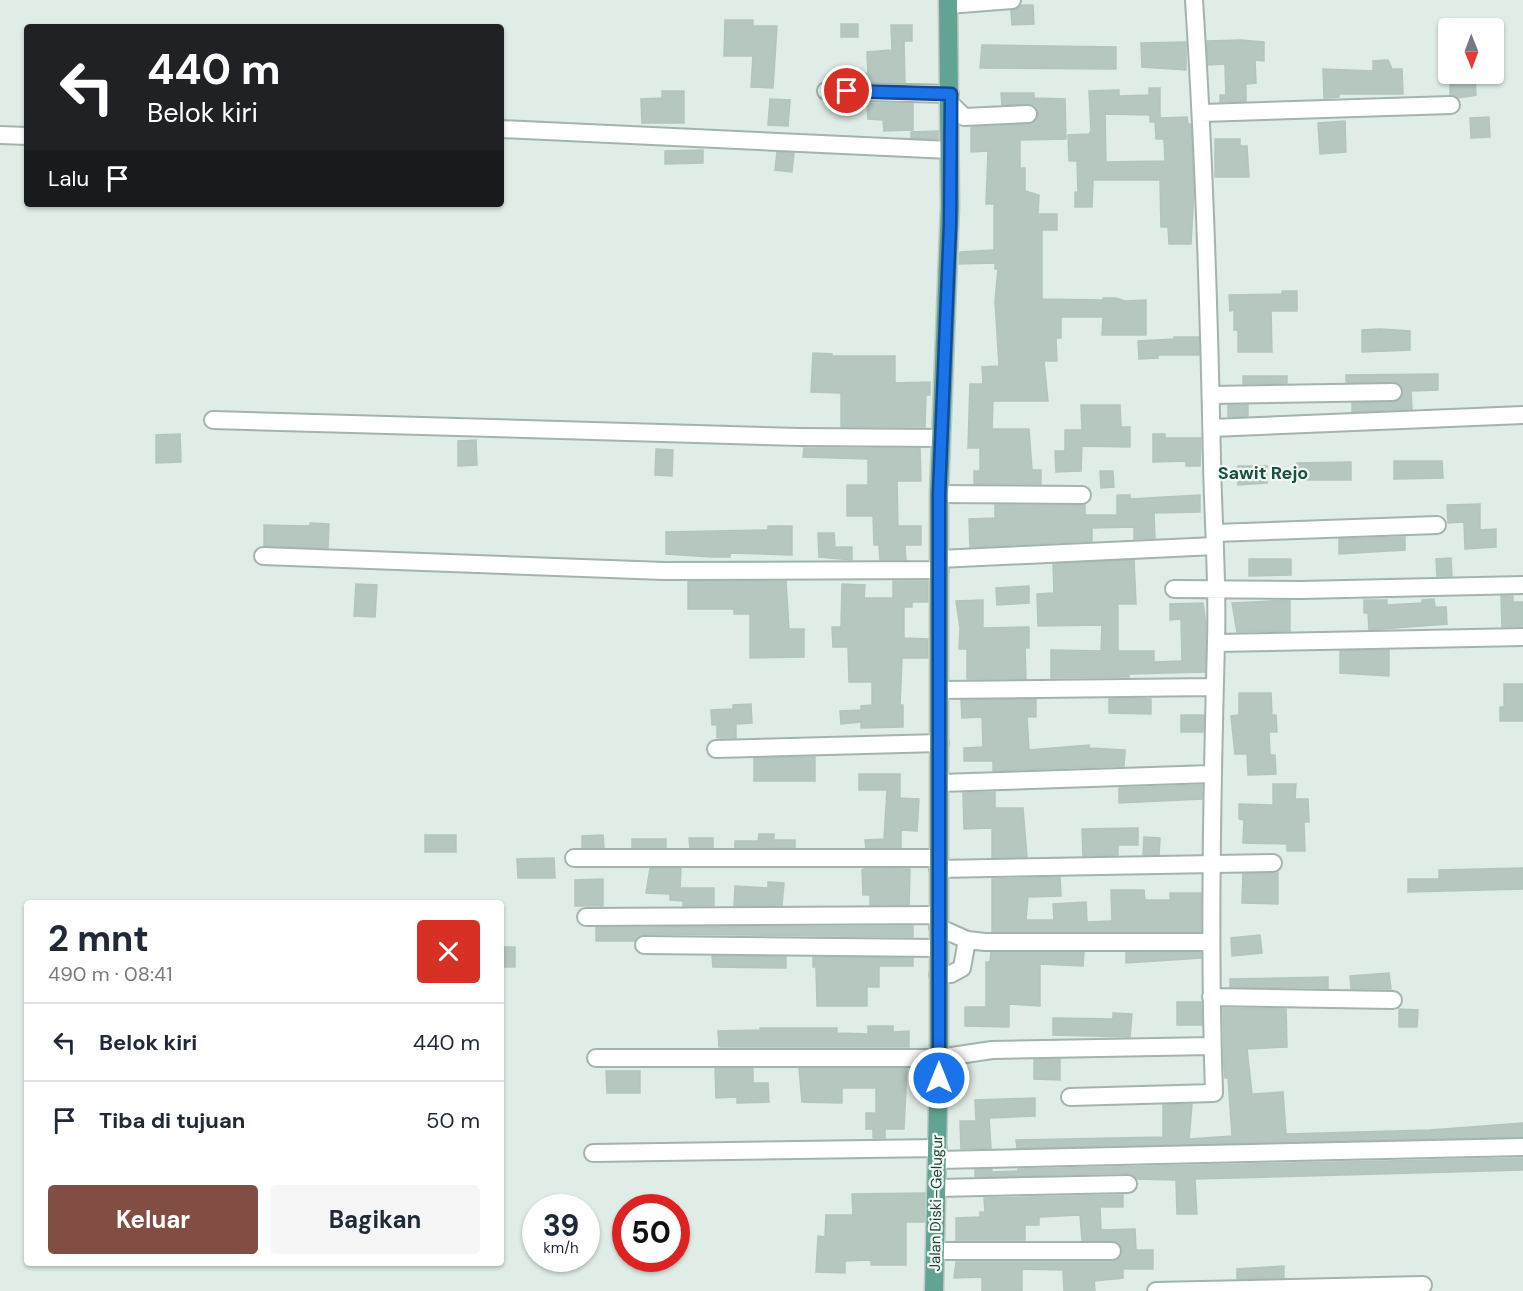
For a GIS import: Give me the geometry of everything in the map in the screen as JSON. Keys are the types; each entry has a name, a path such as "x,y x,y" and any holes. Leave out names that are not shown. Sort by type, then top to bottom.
{"main road":[{"name":"Jalan Diski–Gelugur","path":"934,1291 939,1058 939,494 951,150 948,2"}],"street":[{"path":"948,2 1012,0"},
{"path":"1070,1097 1214,1093 1210,942 1211,774 1216,589 1202,113 1194,0"},
{"path":"826,91 951,99 964,117 1028,114"},
{"path":"1202,113 1451,105"},
{"path":"504,129 951,150"},
{"path":"0,135 24,136"},
{"path":"1211,395 1393,392"},
{"path":"1212,428 1523,415"},
{"path":"213,420 787,437 941,438"},
{"path":"939,494 1082,495"},
{"path":"262,556 664,571 940,565 1215,539 1437,525"},
{"path":"1174,589 1301,590 1523,585"},
{"path":"1216,643 1523,637"},
{"path":"940,690 1213,687"},
{"path":"716,749 940,743"},
{"path":"940,783 1211,774"},
{"path":"574,858 938,864 1273,863"},
{"path":"586,917 938,921 966,940 1210,942"},
{"path":"938,975 951,974 962,968 966,940"},
{"path":"644,945 938,948"},
{"path":"1211,997 1394,1000"},
{"path":"596,1058 939,1058 992,1050 1212,1046"},
{"path":"593,1152 938,1154 1523,1147"},
{"path":"937,1188 1128,1184"},
{"path":"935,1251 1112,1251"},
{"path":"1156,1291 1424,1285"}],"building":[{"path":"1021,5 1033,5 1034,24 1012,25 1011,11"},
{"path":"725,20 753,20 753,26 777,26 773,88 751,87 753,56 724,56"},
{"path":"841,24 858,24 858,37 841,37"},
{"path":"891,25 912,25 912,41 904,41 905,82 835,81 835,74 868,73 867,52 892,50"},
{"path":"1207,41 1264,42 1264,61 1255,60 1256,83 1246,84 1246,101 1220,102 1220,95 1226,95 1225,64 1208,65"},
{"path":"1186,42 1186,70 1142,67 1141,43"},
{"path":"982,45 1116,47 1116,69 980,68"},
{"path":"1388,60 1392,69 1402,69 1403,94 1339,94 1339,97 1324,98 1323,69 1373,71 1373,61"},
{"path":"1450,84 1475,84 1476,95 1458,98 1450,95"},
{"path":"1149,88 1160,88 1160,118 1187,117 1188,124 1191,124 1194,191 1191,244 1169,244 1168,227 1161,227 1160,180 1093,180 1092,207 1075,207 1075,192 1078,192 1077,161 1069,161 1068,135 1089,134 1091,131 1089,91 1119,90 1119,96 1149,95","holes":["1105,114 1150,115 1150,122 1155,122 1156,139 1164,139 1165,161 1106,162"]},
{"path":"662,91 684,91 684,123 642,123 641,99 662,98"},
{"path":"1001,93 1034,93 1034,98 1065,99 1066,139 1020,140 1020,168 1025,168 1025,191 1039,195 1038,214 1057,214 1057,230 1042,230 1042,299 1146,300 1146,335 1102,335 1103,317 1061,317 1061,338 1056,338 1057,361 1044,361 1048,401 993,401 992,429 1029,429 1032,470 1041,470 1041,484 974,484 974,471 980,471 980,448 968,448 970,384 983,384 982,367 999,366 995,301 998,269 995,269 995,263 959,264 960,252 994,250 994,204 986,204 988,151 971,152 971,127 1029,124 1037,119 1038,114 1032,104 1002,105"},
{"path":"770,99 790,100 788,126 768,125"},
{"path":"867,103 913,104 913,130 884,131 883,120 868,119"},
{"path":"1489,117 1490,137 1471,138 1470,118"},
{"path":"1345,121 1346,152 1320,154 1318,123"},
{"path":"938,131 938,139 911,138 911,132"},
{"path":"1215,139 1240,139 1240,146 1247,146 1249,177 1215,177"},
{"path":"703,150 703,163 665,164 665,151"},
{"path":"777,152 794,153 792,172 775,170"},
{"path":"1282,291 1297,291 1297,311 1271,311 1272,352 1238,352 1238,330 1234,330 1234,310 1230,311 1229,295 1282,294"},
{"path":"1362,330 1410,331 1410,350 1362,352"},
{"path":"1174,337 1199,337 1199,355 1158,355 1158,358 1139,359 1138,341 1174,339"},
{"path":"813,353 832,354 832,356 895,356 895,383 930,382 930,395 926,395 925,427 841,427 841,393 811,392"},
{"path":"1438,374 1438,390 1411,391 1412,409 1352,412 1352,403 1394,402 1402,398 1403,391 1398,383 1346,382 1346,375"},
{"path":"1243,376 1287,376 1287,383 1243,384"},
{"path":"1081,405 1120,405 1121,427 1130,427 1130,447 1082,446 1081,471 1056,472 1055,451 1065,451 1065,430 1082,430"},
{"path":"1228,405 1248,405 1248,416 1228,417"},
{"path":"180,434 181,462 156,463 156,435"},
{"path":"1153,434 1165,434 1165,438 1201,438 1200,466 1186,466 1186,461 1153,462"},
{"path":"476,440 477,465 458,466 458,441"},
{"path":"804,448 920,448 921,481 897,481 898,526 921,526 921,545 905,545 906,560 880,560 879,545 874,545 873,516 847,516 847,485 868,485 868,459 803,457"},
{"path":"656,449 673,450 672,476 655,475"},
{"path":"1394,461 1442,461 1443,478 1394,479"},
{"path":"1351,462 1351,480 1297,480 1297,463"},
{"path":"1238,466 1267,466 1267,483 1238,485"},
{"path":"1100,471 1113,471 1114,487 1101,488"},
{"path":"1117,495 1130,495 1130,499 1200,495 1200,512 1154,513 1155,538 1134,539 1134,527 1092,528 1092,541 970,547 969,519 995,518 995,505 1085,505 1085,515 1117,515"},
{"path":"1480,504 1480,530 1496,529 1496,547 1465,549 1464,522 1448,523 1447,505"},
{"path":"310,523 329,524 328,548 264,546 264,525 310,526"},
{"path":"768,526 792,526 792,555 730,553 730,557 712,557 666,554 666,532 768,530"},
{"path":"818,533 834,533 835,547 852,547 852,560 819,557"},
{"path":"1405,537 1405,550 1339,554 1339,539"},
{"path":"1451,558 1452,576 1437,576 1436,559"},
{"path":"1249,559 1291,559 1291,575 1249,576"},
{"path":"1134,560 1136,604 1118,604 1118,651 1154,651 1154,662 1182,661 1181,619 1170,620 1170,604 1203,603 1206,624 1205,672 1129,674 1129,677 1051,678 1051,650 1101,651 1102,625 1038,626 1037,594 1054,593 1053,564"},
{"path":"688,581 786,581 789,629 804,629 804,657 750,658 750,614 734,614 734,609 688,609"},
{"path":"893,581 928,581 928,602 912,602 912,607 904,607 904,638 928,639 928,658 902,658 900,705 903,705 903,727 861,728 861,722 841,724 840,711 861,710 861,706 872,705 872,682 849,682 848,647 833,647 832,627 841,627 842,584 865,585 864,598 893,598"},
{"path":"356,584 377,585 375,617 354,616"},
{"path":"1029,586 1029,603 997,605 996,588"},
{"path":"1501,596 1513,596 1513,602 1523,602 1523,626 1502,627"},
{"path":"1434,599 1435,607 1446,607 1447,624 1369,630 1368,613 1364,613 1364,600 1387,600 1387,605 1422,603 1422,600"},
{"path":"983,600 983,628 1029,627 1029,648 1025,648 1026,679 967,679 967,649 959,649 960,628 956,601"},
{"path":"1290,600 1290,631 1237,632 1232,603"},
{"path":"1389,650 1389,676 1340,673 1340,651"},
{"path":"1504,684 1523,684 1523,721 1500,721 1500,707 1504,707"},
{"path":"1239,693 1271,693 1272,715 1276,715 1277,732 1269,732 1270,755 1275,755 1276,774 1248,775 1247,754 1235,754 1231,716 1239,715"},
{"path":"1036,699 1036,717 1027,717 1029,750 1089,745 1089,748 1125,750 1124,766 993,771 993,761 964,761 964,748 983,747 982,717 962,718 961,700"},
{"path":"1109,699 1151,699 1151,714 1109,713"},
{"path":"751,704 752,723 736,724 736,738 717,738 717,725 712,725 711,710 733,709 733,705"},
{"path":"1181,715 1204,715 1203,732 1181,732"},
{"path":"815,757 815,781 754,781 754,758"},
{"path":"859,774 900,774 900,798 919,799 917,831 901,830 901,848 866,848 865,840 884,839 887,790 859,790"},
{"path":"1273,784 1296,784 1295,799 1308,799 1309,822 1304,822 1305,851 1287,851 1287,844 1243,843 1244,820 1239,819 1239,804 1273,805"},
{"path":"1202,785 1202,799 1119,803 1119,788"},
{"path":"995,792 995,808 1023,808 1027,857 992,858 992,828 964,829 963,793"},
{"path":"1138,828 1138,845 1118,845 1118,855 1083,856 1082,829"},
{"path":"759,834 774,834 774,840 795,840 795,848 735,848 735,841 758,841"},
{"path":"425,835 456,835 456,852 425,852"},
{"path":"603,835 604,848 582,848 582,836"},
{"path":"1144,837 1160,838 1159,855 1143,855"},
{"path":"689,838 713,838 713,848 690,848"},
{"path":"632,839 666,839 666,848 632,848"},
{"path":"554,858 555,878 518,878 517,859"},
{"path":"650,868 681,868 680,888 714,888 714,906 683,906 683,901 670,900 670,894 646,893"},
{"path":"866,868 910,869 909,905 870,905 870,895 863,895 862,870"},
{"path":"1523,868 1523,889 1408,892 1408,879 1439,879 1439,870"},
{"path":"1278,873 1278,904 1242,903 1243,874"},
{"path":"1060,877 1061,896 1028,897 1026,920 1054,920 1053,904 1086,902 1087,922 1112,921 1111,890 1144,890 1145,900 1170,900 1170,893 1201,893 1201,932 992,932 992,879"},
{"path":"603,879 603,906 575,906 575,880"},
{"path":"768,882 784,883 782,905 734,906 735,886 768,888"},
{"path":"913,926 913,937 644,934 635,941 596,941 596,927"},
{"path":"1260,935 1262,953 1232,956 1231,938"},
{"path":"504,947 515,947 515,967 504,967"},
{"path":"991,952 1084,952 1083,966 1040,964 1040,1006 1009,1004 1009,1027 965,1026 965,1007 986,1007 986,962 990,962"},
{"path":"1126,952 1201,952 1201,958 1126,963"},
{"path":"712,956 786,957 786,968 713,967"},
{"path":"813,957 913,958 913,966 879,966 879,987 867,987 867,1006 817,1006 816,967 813,967"},
{"path":"1389,973 1391,989 1351,989 1350,976"},
{"path":"1328,977 1328,988 1230,987 1230,979"},
{"path":"1177,1002 1201,1002 1202,1025 1177,1025"},
{"path":"1223,1008 1286,1009 1287,1047 1247,1049 1252,1094 1283,1092 1286,1134 1430,1130 1523,1123 1523,1137 1017,1148 1016,1140 1163,1137 1163,1105 1192,1104 1189,1139 1232,1136 1228,1078 1225,1078 1224,1067"},
{"path":"1399,1009 1418,1010 1417,1027 1399,1027"},
{"path":"1113,1013 1132,1014 1130,1037 1053,1035 1053,1018 1113,1019"},
{"path":"868,1026 893,1026 893,1032 909,1031 909,1047 719,1047 718,1031 760,1030 760,1028 837,1028 837,1033 868,1034"},
{"path":"1060,1059 1060,1080 1034,1079 1034,1060"},
{"path":"715,1068 753,1068 753,1083 768,1083 769,1102 737,1103 737,1097 716,1098"},
{"path":"799,1068 907,1068 904,1129 885,1129 885,1138 873,1138 873,1129 866,1129 866,1113 876,1113 876,1088 842,1088 842,1103 802,1102"},
{"path":"606,1071 640,1071 640,1093 607,1093"},
{"path":"1035,1098 1035,1116 989,1118 991,1148 961,1149 960,1121 976,1121 975,1100"},
{"path":"1523,1158 1523,1170 1195,1179 1197,1214 1177,1214 1176,1180 1137,1179 1128,1173 975,1177 975,1170 992,1169 992,1172 1018,1171 1018,1169"},
{"path":"925,1193 924,1222 906,1222 906,1265 871,1265 871,1260 845,1261 845,1273 816,1272 818,1236 825,1237 826,1215 853,1215 852,1194"},
{"path":"1123,1195 1123,1207 1100,1207 1101,1230 1135,1229 1136,1250 1153,1250 1153,1269 1123,1269 1123,1278 1094,1281 1095,1290 1064,1291 1063,1270 1022,1269 1022,1291 982,1291 982,1277 954,1278 956,1262 1112,1262 1121,1256 1121,1246 1117,1242 1082,1240 1080,1215 1039,1217 1039,1225 1025,1225 1025,1240 956,1240 956,1218 980,1217 980,1212 985,1212 984,1198"},
{"path":"1284,1266 1284,1278 1237,1279 1237,1269"}],"district":[{"name":"Sawit Rejo","path":"1263,473"}],"route":[{"path":"847,91 951,94 950,224 939,494 941,657 938,869 939,1078"}]}
